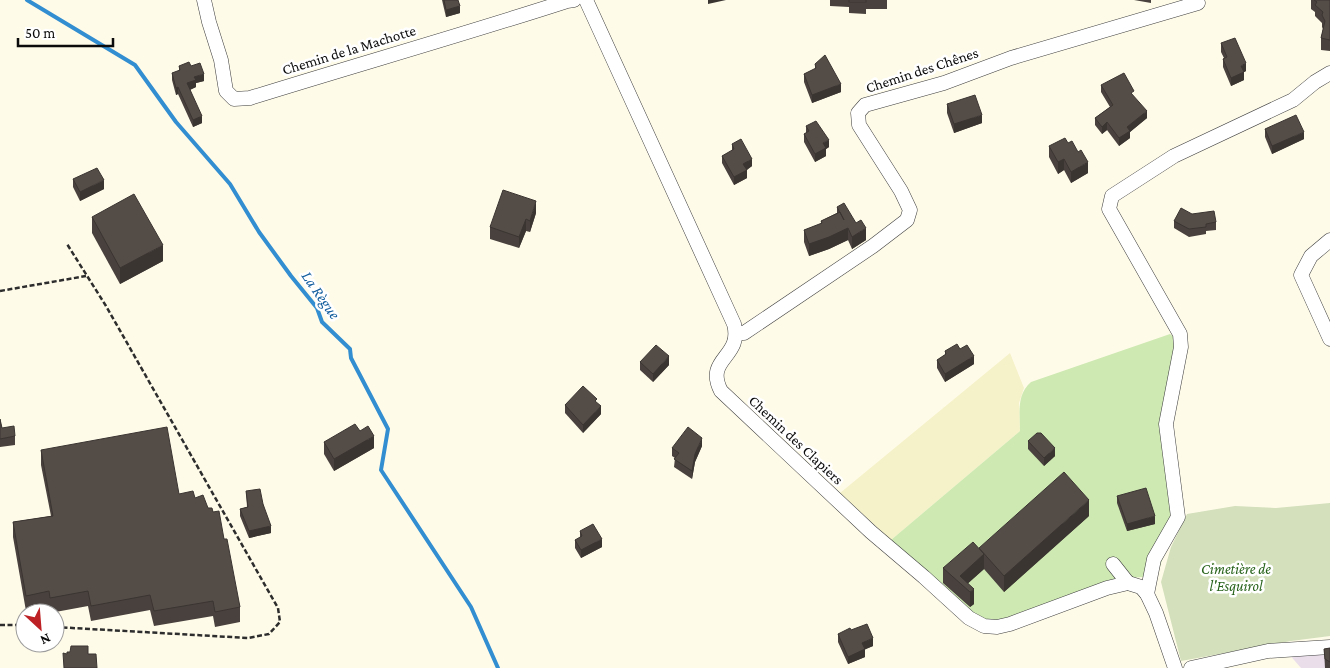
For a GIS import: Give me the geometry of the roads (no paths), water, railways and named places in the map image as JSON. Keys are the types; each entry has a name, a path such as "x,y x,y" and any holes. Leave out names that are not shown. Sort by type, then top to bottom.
{"street":[{"name":"Chemin de la Machotte","path":"204,0 221,60 226,90 234,99 250,98 574,0"},
{"path":"586,0 736,332"},
{"name":"Chemin des Chênes","path":"736,332 744,333 873,246 907,220 910,210 901,190 859,124 858,114 865,105 944,83 1011,58 1198,3"},
{"path":"1147,594 1154,559 1178,517 1166,424 1180,347 1180,334 1108,209 1112,196 1174,156 1293,100 1315,82 1330,74"},
{"path":"1330,240 1311,256 1302,275 1330,339"},
{"name":"Chemin des Clapiers","path":"736,332 736,341 716,372 717,383 721,391 871,532 969,618 984,626 997,627 1010,624 1106,588 1128,583"},
{"path":"1113,564 1128,583 1141,587 1147,594 1156,613 1175,668"},
{"path":"1191,668 1268,651 1330,647"}],"waterway":[{"name":"La Règue","path":"27,0 135,65 176,122 230,184 259,232 317,308 322,322 350,349 351,358 388,429 381,470 471,607 498,668"}],"park label":[{"name":"Cimetière de l'Esquirol","path":"1236,578"}]}
